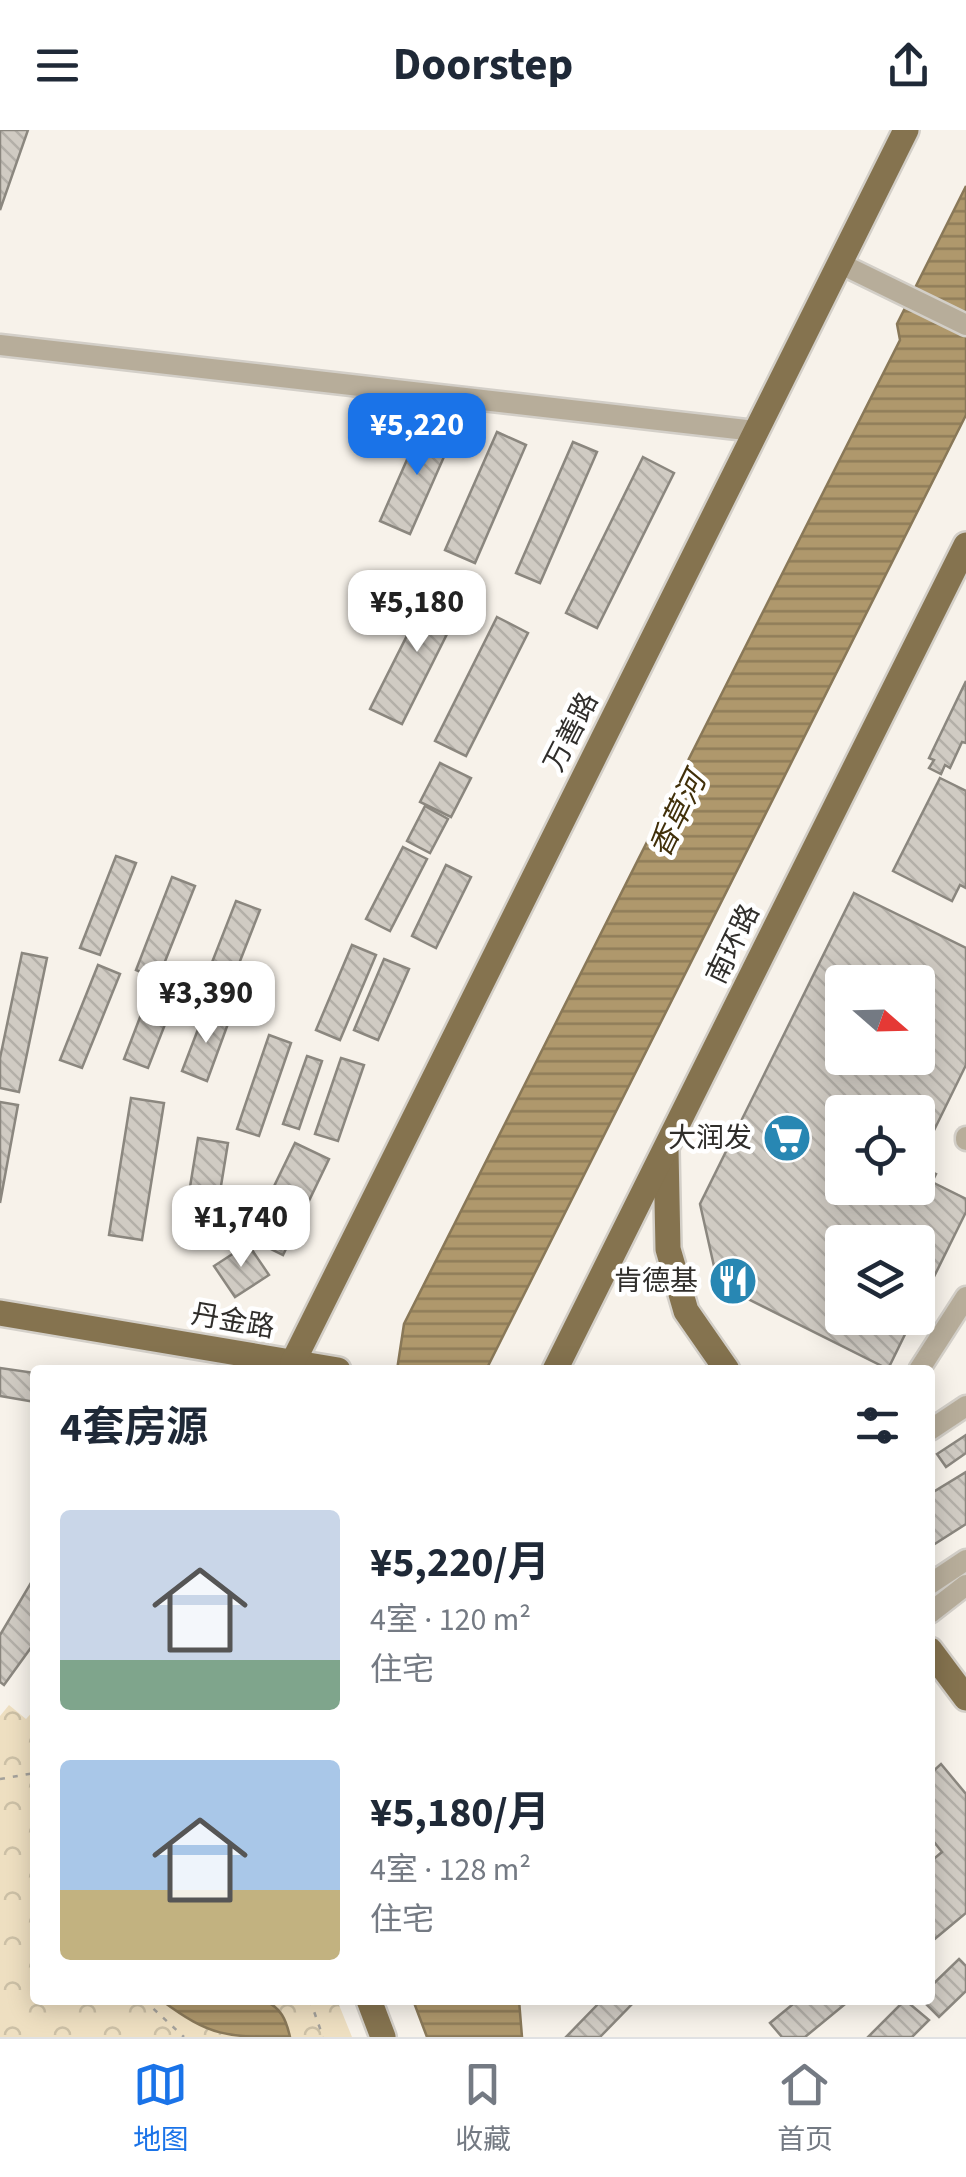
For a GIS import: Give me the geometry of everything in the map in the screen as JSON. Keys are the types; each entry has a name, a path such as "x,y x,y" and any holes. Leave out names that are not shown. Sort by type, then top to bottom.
{"main road":[{"name":"万善路","path":"305,1365 755,431 906,130"},
{"name":"南环路","path":"557,1365 966,545"},
{"path":"666,1147 668,1249 686,1311 723,1365"},
{"name":"丹金路","path":"0,1313 299,1365"},
{"path":"935,1657 966,1698"},
{"path":"371,2005 383,2037"}],"street":[{"path":"839,263 966,325"},
{"path":"0,345 755,431"},
{"path":"923,1365 966,1297"},
{"path":"935,1427 966,1406"},
{"path":"935,1581 966,1560"},
{"path":"935,1609 966,1585"}],"path":[{"path":"0,1780 30,1773"},
{"path":"149,2005 184,2037"},
{"path":"312,2005 324,2037"}],"green space":[{"path":"9,1705 26,1719 30,1715 30,2005 339,2005 352,2037 0,2037 0,1716"}],"water":[{"name":"香草河","path":"966,186 966,415 489,1365 398,1365 404,1324 900,340 897,324"},
{"path":"169,2005 272,2005 282,2015 290,2037 234,2035 193,2021"},
{"path":"415,2005 519,2005 522,2037 427,2037"}],"building":[{"path":"0,130 28,130 0,210"},
{"path":"424,421 454,434 410,534 380,521"},
{"path":"497,432 526,445 475,563 445,550"},
{"path":"573,442 597,452 540,583 516,573"},
{"path":"643,457 674,473 597,628 566,613"},
{"path":"432,586 463,602 402,724 370,709"},
{"path":"497,617 528,633 466,756 435,741"},
{"path":"966,681 966,743 962,742 950,768 945,765 941,774 929,768 934,760 929,758"},
{"path":"440,763 471,778 451,817 420,802"},
{"path":"940,778 966,791 966,888 960,885 952,901 893,871"},
{"path":"425,806 448,819 430,853 407,841"},
{"path":"403,847 427,859 390,931 366,919"},
{"path":"116,856 136,863 100,955 80,948"},
{"path":"446,865 471,877 436,948 412,936"},
{"path":"172,877 195,886 158,979 136,970"},
{"name":"大润发","path":"854,893 966,948 966,1065 935,1128 935,1095 825,1095 825,1205 935,1205 935,1184 966,1199 966,1212 935,1275 935,1225 825,1225 825,1335 905,1335 890,1365 880,1365 718,1284 700,1204"},
{"path":"236,901 260,910 224,1002 200,993"},
{"path":"352,945 376,955 340,1040 316,1030"},
{"path":"22,953 47,958 19,1092 0,1088 0,1058"},
{"path":"384,959 409,969 378,1040 354,1030"},
{"path":"98,965 120,974 82,1068 60,1060"},
{"path":"147,999 171,1009 148,1068 124,1059"},
{"path":"205,1011 229,1021 207,1081 182,1071"},
{"path":"269,1035 291,1043 259,1136 237,1129"},
{"path":"307,1056 322,1061 299,1129 283,1124"},
{"path":"341,1058 364,1065 338,1141 315,1134"},
{"path":"131,1098 164,1103 142,1240 109,1235"},
{"path":"0,1102 18,1105 0,1203"},
{"path":"198,1138 228,1143 211,1247 181,1242"},
{"path":"295,1143 329,1159 283,1255 249,1238"},
{"path":"248,1244 269,1275 235,1297 214,1266"},
{"path":"0,1368 30,1372 30,1401 0,1396"},
{"path":"966,1435 966,1453 946,1467 937,1454"},
{"path":"966,1472 966,1524 935,1544 935,1491"},
{"path":"30,1584 30,1649 4,1685 0,1682 0,1635"},
{"path":"941,1764 966,1794 966,1913 935,1939 935,1858 942,1852 935,1843 935,1769"},
{"path":"959,1959 966,1966 966,1991 939,2017 927,2005 935,2005 935,1982"},
{"path":"597,2005 631,2005 600,2037 566,2037"},
{"path":"792,2005 844,2005 805,2037 782,2037 770,2023"},
{"path":"900,2005 911,2005 929,2020 912,2037 868,2037"}],"place":[{"name":"大润发","path":"787,1138"},
{"name":"肯德基","path":"733,1281"}]}
